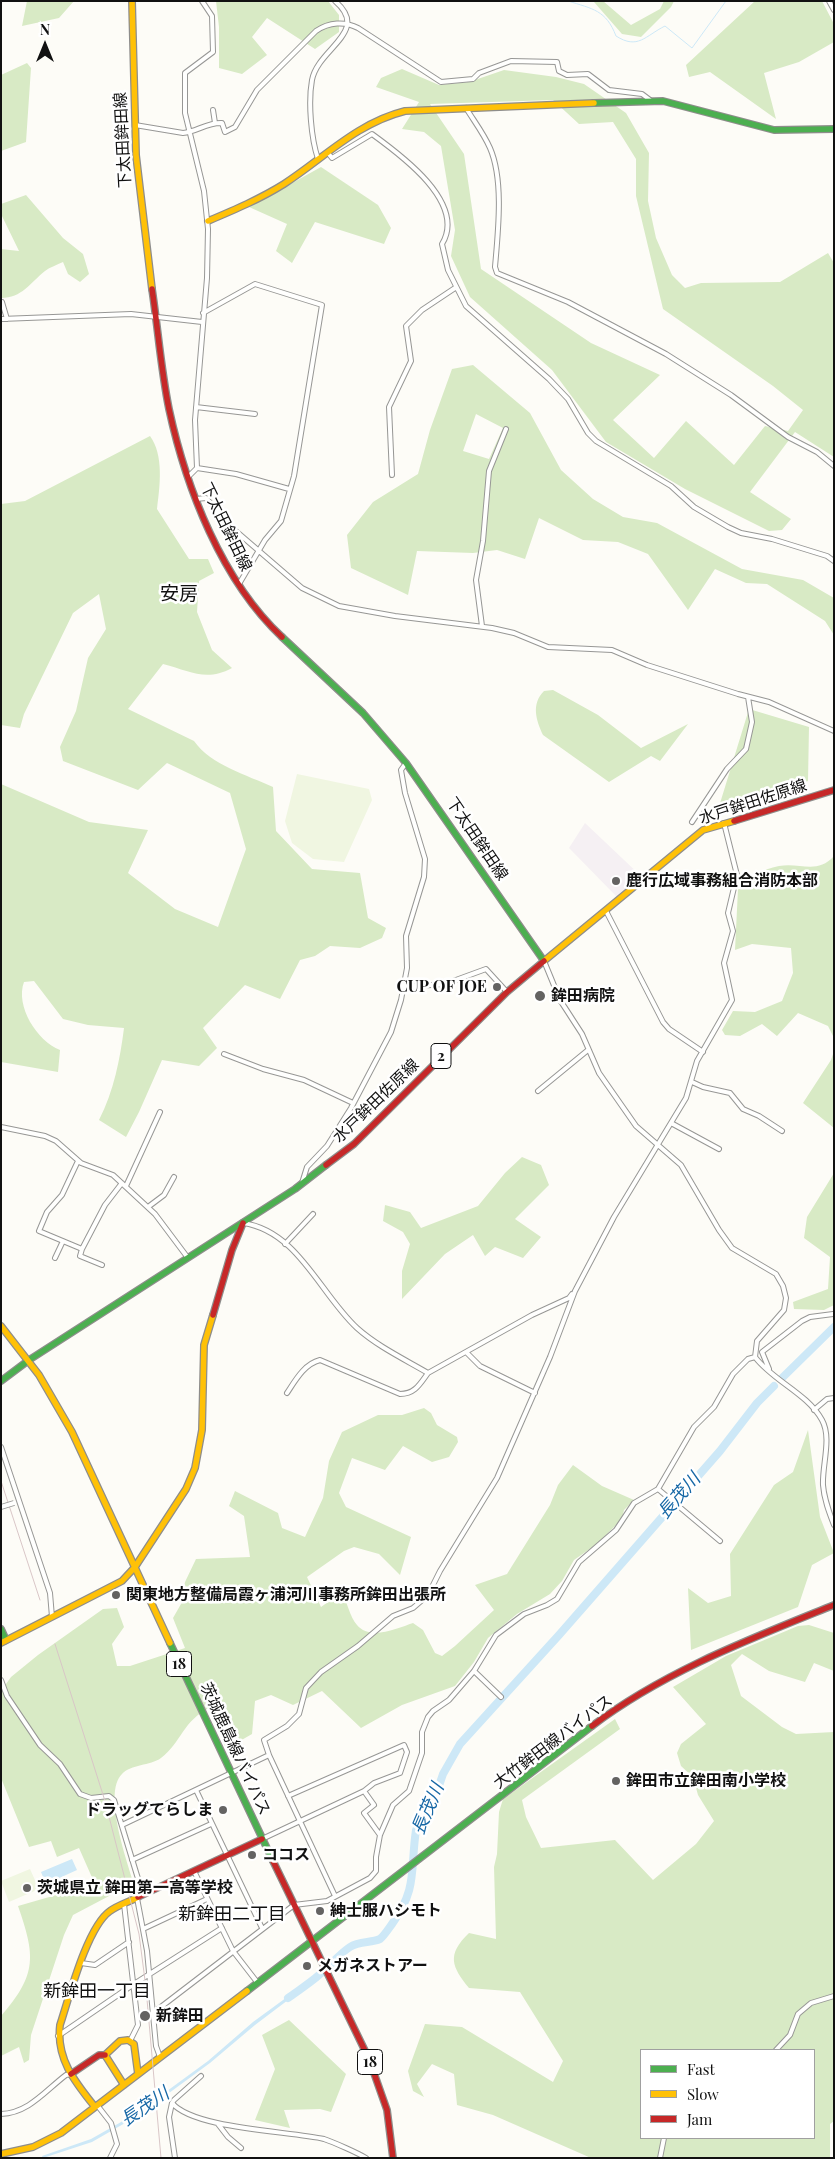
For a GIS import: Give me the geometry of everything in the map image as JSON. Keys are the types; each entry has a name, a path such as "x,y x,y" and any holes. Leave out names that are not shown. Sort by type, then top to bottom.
{"main road":[{"name":"下太田鉾田線","path":"132,1 135,125 140,193 169,408 187,477 196,499 224,561 239,584 276,632 342,692 406,763 544,961"},
{"path":"208,221 257,199 283,184 362,129 393,114 405,111 464,107 652,102 674,103 774,130 813,131 834,128"},
{"name":"水戸鉾田佐原線","path":"1,1381 29,1360 302,1185 354,1144 507,992 696,835 710,827 834,790"},
{"path":"1,1629 4,1641 122,1581 135,1567 186,1489 194,1468 202,1430 202,1367 206,1339 243,1223"},
{"name":"茨城鹿島線バイパス","path":"1,1326 29,1360 51,1393 68,1425 230,1773 378,2080 387,2110 393,2158"},
{"name":"大竹鉾田線バイパス","path":"1,2154 43,2143 62,2133 160,2056 520,1783 569,1743 633,1699 683,1669 721,1650 834,1605"},
{"path":"96,2106 71,2074 60,2054 58,2036 81,1963 98,1924 109,1911 262,1839"},
{"path":"71,2074 99,2055 105,2055 120,2041 130,2041 135,2048 138,2074"},
{"path":"105,2055 124,2084"}],"street":[{"path":"187,477 194,473 197,468 196,407 208,251 208,221 204,191 185,113 185,73 213,52 212,16 202,1"},
{"path":"318,159 313,144 312,117 309,108 312,79 323,57 342,37 350,14 335,1"},
{"path":"829,1 834,10"},
{"path":"135,125 190,133 215,123 222,123 225,132 235,127 257,90 316,31 323,26 348,23 441,82 473,79 479,73 511,61 557,62 559,71 567,75 588,74 609,90 642,94 652,102"},
{"path":"464,107 487,141 494,159 498,204 495,267 497,273 568,302 666,354 730,395 788,437 817,452 834,466"},
{"path":"213,110 215,123"},
{"path":"328,152 332,158 372,134 390,147 433,187 448,215 446,238 442,244 448,270 455,288 466,306 523,354 555,386 573,406 588,433 596,441 671,486 694,507 728,527 741,533 772,539 827,556 834,560"},
{"path":"203,313 255,284 322,305 294,476 288,489 281,521 239,584"},
{"path":"392,475 389,407 411,361 406,326 422,310 455,288"},
{"path":"2,302 7,319"},
{"path":"1,319 132,314 202,322"},
{"path":"196,407 255,414"},
{"path":"482,626 476,580 489,471 506,428"},
{"path":"197,468 236,474 288,489"},
{"path":"196,499 206,498 230,526 302,588 339,606 394,616 482,626 514,634 545,647 593,648 616,651 648,665 769,702 834,732"},
{"path":"692,822 727,769 746,748 752,722 748,697"},
{"path":"302,1185 304,1171 327,1146 353,1103 391,1032 404,988 407,968 406,936 424,877 425,859 421,839 405,793 401,770 406,763"},
{"path":"335,1896 269,1755 264,1740 287,1726 299,1714 306,1688 321,1672 358,1646 394,1616 413,1608 428,1595 440,1571 493,1487 535,1394 575,1291 614,1217 671,1123 692,1082 697,1061 732,1000 724,963 733,931 728,913 737,875 724,823"},
{"path":"606,910 663,1022 703,1052"},
{"path":"544,961 560,1000 582,1034 599,1073 636,1126 681,1165 719,1230 732,1248 769,1269 781,1281 786,1298 784,1310 758,1341 755,1356"},
{"path":"404,988 445,984 486,969 507,992"},
{"path":"538,1091 588,1050"},
{"path":"224,1054 263,1069 304,1080 353,1103"},
{"path":"692,1082 702,1087 717,1088 730,1093 742,1109 759,1116 782,1131"},
{"path":"102,1265 80,1256 82,1249 105,1205 124,1184 160,1112"},
{"path":"671,1123 720,1149"},
{"path":"1,1127 45,1136 56,1141 78,1162 113,1174 148,1207 188,1258"},
{"path":"78,1162 62,1195 47,1212 39,1231 82,1249"},
{"path":"148,1207 164,1195 174,1177"},
{"path":"285,1244 313,1214"},
{"path":"243,1223 266,1230 285,1244 302,1260 355,1327 428,1373"},
{"path":"56,1258 63,1241"},
{"path":"287,1394 300,1374 312,1363 320,1360 400,1394 407,1394 417,1389 428,1373 532,1314 569,1298 575,1291"},
{"path":"770,1371 762,1352 810,1317 833,1314"},
{"path":"466,1352 480,1366 535,1394"},
{"path":"755,1356 814,1410 822,1421 826,1433 823,1485 826,1503 834,1525"},
{"path":"153,2013 294,1905 318,1904 370,1878 376,1871 376,1857 380,1835 393,1805 409,1790 422,1753 422,1732 428,1717 433,1711 449,1700 474,1671 496,1635 524,1614 547,1606 557,1599 579,1562 616,1530 634,1503 658,1489 694,1427 714,1407 733,1374 748,1359 755,1356"},
{"path":"814,1410 827,1399 834,1398"},
{"path":"1,1447 50,1593 52,1617"},
{"path":"658,1489 720,1541"},
{"path":"1,1507 20,1502"},
{"path":"474,1671 501,1697"},
{"path":"1,1680 7,1696 44,1750 60,1764 76,1789 85,1797 112,1797 132,1860 140,1897 156,2046 160,2056"},
{"path":"262,1839 364,1791 374,1783 400,1773 407,1752 404,1745 288,1796"},
{"path":"122,1825 269,1755"},
{"path":"196,1790 262,1928"},
{"path":"364,1791 374,1805 364,1812 380,1835"},
{"path":"132,1860 211,1824"},
{"path":"194,1871 234,1951 258,1982"},
{"path":"143,1930 208,1899"},
{"path":"124,1904 138,2025 130,2041"},
{"path":"58,2036 134,1984 222,1928"},
{"path":"81,1963 95,1965 129,1942"},
{"path":"777,2049 790,2035 798,2014 811,2003 834,1996"},
{"path":"1,2114 14,2114 66,2075 71,2074"},
{"path":"175,2158 169,2118 172,2103 201,2076"},
{"path":"172,2103 180,2111 218,2124 326,2140 366,2158"},
{"path":"96,2106 112,2126 117,2144 110,2158"},
{"path":"218,2124 228,2137 241,2148"},
{"path":"660,2158 664,2139"},
{"path":"353,2158 354,2152"}],"shaded area":[{"path":"585,823 642,877 617,897 569,848"}],"green space":[{"path":"27,1 74,1 59,18 22,26"},
{"path":"216,1 328,1 339,15 339,32 315,49 267,18 252,37 267,55 242,74 219,68 219,27"},
{"path":"590,1 603,1 631,25 660,9 664,1 674,1 671,7 641,37 622,34 594,2"},
{"path":"755,1 822,1 834,24 834,42 799,62 764,73 776,119 710,72 689,77 686,65"},
{"path":"27,63 31,68 26,142 1,151 1,75"},
{"path":"402,69 439,85 469,82 504,70 556,77 584,84 626,113 649,153 648,201 656,238 672,275 685,288 701,283 780,282 828,253 834,263 834,457 795,432 750,492 791,519 782,530 769,531 685,489 606,442 552,370 470,297 451,256 455,230 441,146 424,132 402,129 419,102 376,87 381,78","holes":["553,100 579,124 613,122 636,159 636,196 663,309 773,386 803,410 788,431 765,426 734,465 686,421 654,458 613,420 660,375 591,343 481,269 464,154 430,104"]},
{"path":"321,167 378,205 391,228 384,244 315,222 292,263 276,251 287,224 249,207"},
{"path":"26,195 63,238 83,254 89,274 80,282 68,274 63,262 47,270 20,293 1,298 1,249 19,251 1,214 1,204"},
{"path":"473,365 530,413 561,470 593,499 623,517 657,523 742,569 803,580 834,598 834,635 825,621 767,584 746,583 715,569 688,610 648,554 618,542 583,540 539,518 525,559 497,550 473,553 417,551 408,595 351,568 347,535 373,502 418,474 430,430 452,369","holes":["476,414 503,428 489,459 463,451"]},
{"path":"150,436 157,452 160,471 157,509 189,559 208,559 214,573 199,581 197,612 212,650 232,668 223,672 206,675 163,664 128,709 194,741 210,757 220,763 273,787 276,831 312,869 360,873 368,918 386,928 382,938 360,948 330,946 315,956 300,960 280,999 245,985 203,1028 217,1048 199,1066 162,1060 126,1137 99,1120 109,1098 116,1075 124,1028 88,1025 63,1019 34,981 24,982 22,991 25,1012 43,1039 60,1050 58,1072 1,1062 1,784 89,822 148,830 128,873 175,909 218,927 246,849 230,793 167,763 138,790 63,761 60,747 76,711 88,658 106,629 99,594 73,613 24,714 20,728 1,725 1,504 25,501"},
{"path":"553,690 598,715 641,748 688,724 660,761 651,756 609,782 543,735 538,724 537,701 544,691"},
{"path":"749,709 809,727 808,781 717,813"},
{"path":"297,774 369,789 372,800 344,862 313,859 292,843 285,821"},
{"path":"834,856 834,1038 828,1026 798,1013 777,1036 762,1024 740,1036 725,1035 722,1030 733,1011 755,1012 782,1001 793,973 791,948 752,944 735,950 738,889 767,869 787,865 808,867 821,865 828,862"},
{"path":"834,1051 834,1128 803,1103 831,1060"},
{"path":"522,1157 541,1165 549,1185 515,1219 541,1237 523,1258 495,1247 485,1256 473,1235 445,1254 402,1299 402,1271 410,1244 403,1232 383,1221 385,1205 410,1212 421,1228 478,1206 505,1173"},
{"path":"834,1173 834,1305 824,1310 794,1309 793,1302 828,1289 830,1257 804,1238 807,1217"},
{"path":"424,1408 431,1413 437,1425 457,1437 458,1442 449,1457 432,1462 403,1446 385,1470 352,1458 339,1493 346,1507 411,1537 400,1575 379,1554 354,1547 344,1551 307,1577 321,1607 342,1592 352,1618 363,1630 376,1633 384,1632 413,1623 423,1630 435,1653 442,1656 455,1646 494,1610 475,1585 507,1574 550,1505 558,1485 573,1465 602,1486 634,1500 624,1510 622,1519 597,1544 574,1560 562,1581 550,1594 517,1614 488,1638 474,1662 455,1686 402,1705 361,1728 322,1691 293,1705 271,1695 255,1701 252,1734 226,1749 211,1707 188,1725 174,1745 161,1758 157,1761 130,1768 122,1774 117,1784 115,1812 135,1888 111,1895 73,1915 64,1935 31,2035 29,2060 24,2063 19,2047 1,2056 1,2016 22,1988 30,1964 28,1938 18,1906 77,1889 94,1882 79,1848 57,1857 51,1841 29,1847 1,1778 1,1691 11,1677 38,1655 103,1609 117,1608 124,1627 112,1644 117,1666 130,1666 185,1648 173,1618 181,1604 185,1582 196,1559 250,1557 244,1516 229,1506 235,1491 278,1513 282,1528 305,1537 323,1498 329,1461 342,1432 378,1415 402,1415"},
{"path":"808,1430 820,1517 834,1553 812,1565 798,1607 691,1650 688,1588 708,1603 731,1596 730,1554 774,1485 793,1472"},
{"path":"809,1625 834,1633 834,1671 814,1663 805,1682 769,1671 742,1654 731,1665 741,1696 782,1727 796,1734 834,1732 834,2121 830,2124 830,2158 591,2158 493,2115 457,2105 454,2074 432,2064 417,2084 424,2097 413,2091 408,2071 425,2024 462,2027 553,2082 563,2061 520,1992 469,1988 455,1967 454,1955 469,1933 496,1939 494,1867 497,1854 499,1812 503,1799 615,1719 620,1729 522,1800 526,1817 541,1848 615,1840 653,1880 696,1844 714,1821 698,1795 693,1777 681,1766 677,1753 681,1744 706,1724 673,1687 726,1656 798,1626"},
{"path":"30,1869 39,1889 9,1902 1,1881"},
{"path":"289,2020 346,2074 331,2112 320,2109 284,2110 290,2128 255,2120 275,2069 262,2035"}],"water":[{"path":"72,1859 77,1870 46,1884 41,1872"},
{"path":"294,1992 296,1994 210,2063 139,2115 92,2142 43,2158 42,2156 91,2139 137,2113 208,2061 253,2022"}],"waterway":[{"path":"568,1 598,12 608,21 616,36 624,40 636,42 665,26 692,48 726,1"},
{"name":"長茂川","path":"781,1379 834,1327"},
{"name":"長茂川","path":"288,1998 316,1978 350,1947 380,1939 385,1934 406,1900 412,1879 416,1830 426,1824 443,1774 460,1744 559,1635 720,1451 757,1403 774,1386"}],"railway":[{"path":"1,1481 40,1600"},
{"path":"55,1644 105,1801 139,1934 146,1988 161,2158"}],"traffic: fast":[{"path":"594,103 663,101 774,130 834,129"},
{"path":"282,637 363,713 406,763 544,961"},
{"path":"1,1381 29,1360 295,1189 326,1165"},
{"path":"1,1629 6,1640"},
{"path":"170,1643 273,1861"},
{"path":"247,1991 592,1726"}],"traffic: slow":[{"path":"132,1 136,155 152,289"},
{"path":"208,221 247,204 284,184 342,142 371,124 405,111 594,103"},
{"path":"544,961 703,830 734,821"},
{"path":"1,1643 122,1581 135,1567 186,1489 195,1468 202,1430 204,1345 213,1315"},
{"path":"1,1326 39,1375 72,1432 170,1643"},
{"path":"95,2107 68,2069 61,2049 60,2025 86,1947 94,1932 102,1919 110,1911 138,1897"},
{"path":"1,2154 33,2147 61,2133 247,1991"},
{"path":"124,2085 105,2055 120,2041 128,2040 134,2044 138,2074"}],"traffic: jam":[{"path":"152,289 169,409 185,470 196,501 209,532 241,589 282,637"},
{"path":"734,821 834,790"},
{"path":"326,1165 354,1144 507,992 544,961"},
{"path":"213,1315 232,1250 243,1223"},
{"path":"592,1726 620,1706 679,1673 740,1644 834,1605"},
{"path":"138,1897 262,1839"},
{"path":"273,1861 369,2059 387,2110 393,2158"},
{"path":"71,2074 99,2055 105,2055"}],"place":[{"name":"鹿行広域事務組合消防本部","path":"616,881"},
{"name":"CUP OF JOE","path":"497,987"},
{"name":"鉾田病院","path":"540,996"},
{"name":"関東地方整備局霞ヶ浦河川事務所鉾田出張所","path":"116,1595"},
{"name":"鉾田市立鉾田南小学校","path":"616,1781"},
{"name":"ドラッグてらしま","path":"223,1810"},
{"name":"ココス","path":"252,1855"},
{"name":"茨城県立 鉾田第一高等学校","path":"27,1888"},
{"name":"紳士服ハシモト","path":"320,1911"},
{"name":"メガネストアー","path":"307,1966"},
{"name":"新鉾田","path":"145,2016"}],"district":[{"name":"安房","path":"179,594"},
{"name":"新鉾田二丁目","path":"232,1914"},
{"name":"新鉾田一丁目","path":"97,1991"}]}
